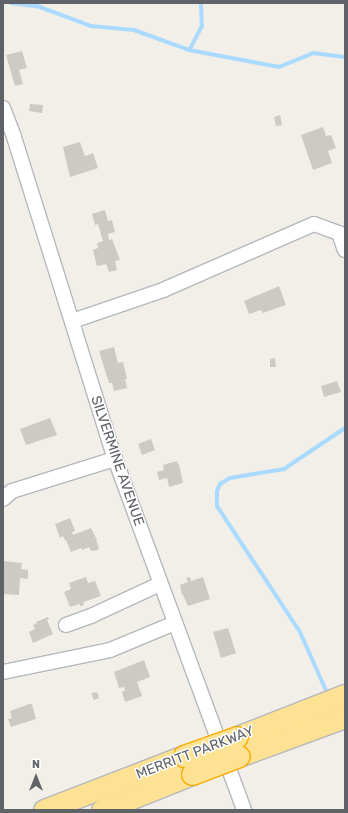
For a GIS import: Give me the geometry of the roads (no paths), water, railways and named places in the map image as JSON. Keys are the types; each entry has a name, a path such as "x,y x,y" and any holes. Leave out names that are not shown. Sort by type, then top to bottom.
{"highway":[{"name":"MERRITT PARKWAY","path":"238,747 291,716 345,695"},
{"name":"MERRITT PARKWAY","path":"44,810 188,765 238,747 302,733 345,717"},
{"name":"MERRITT PARKWAY","path":"102,810 188,765"}],"street":[{"name":"SILVERMINE AVENUE","path":"3,108 14,137 115,459 244,810"},
{"path":"72,321 163,290 314,224 339,233 345,250"},
{"path":"3,499 12,492 115,459"},
{"path":"66,625 160,584"},
{"path":"3,672 110,650 175,623"}],"waterway":[{"path":"11,3 37,6 91,26 134,30 189,50"},
{"path":"201,3 202,26 189,50 279,67 313,53 345,57"},
{"path":"328,695 300,632 217,506 217,491 220,484 230,478 284,469 345,428"}]}
